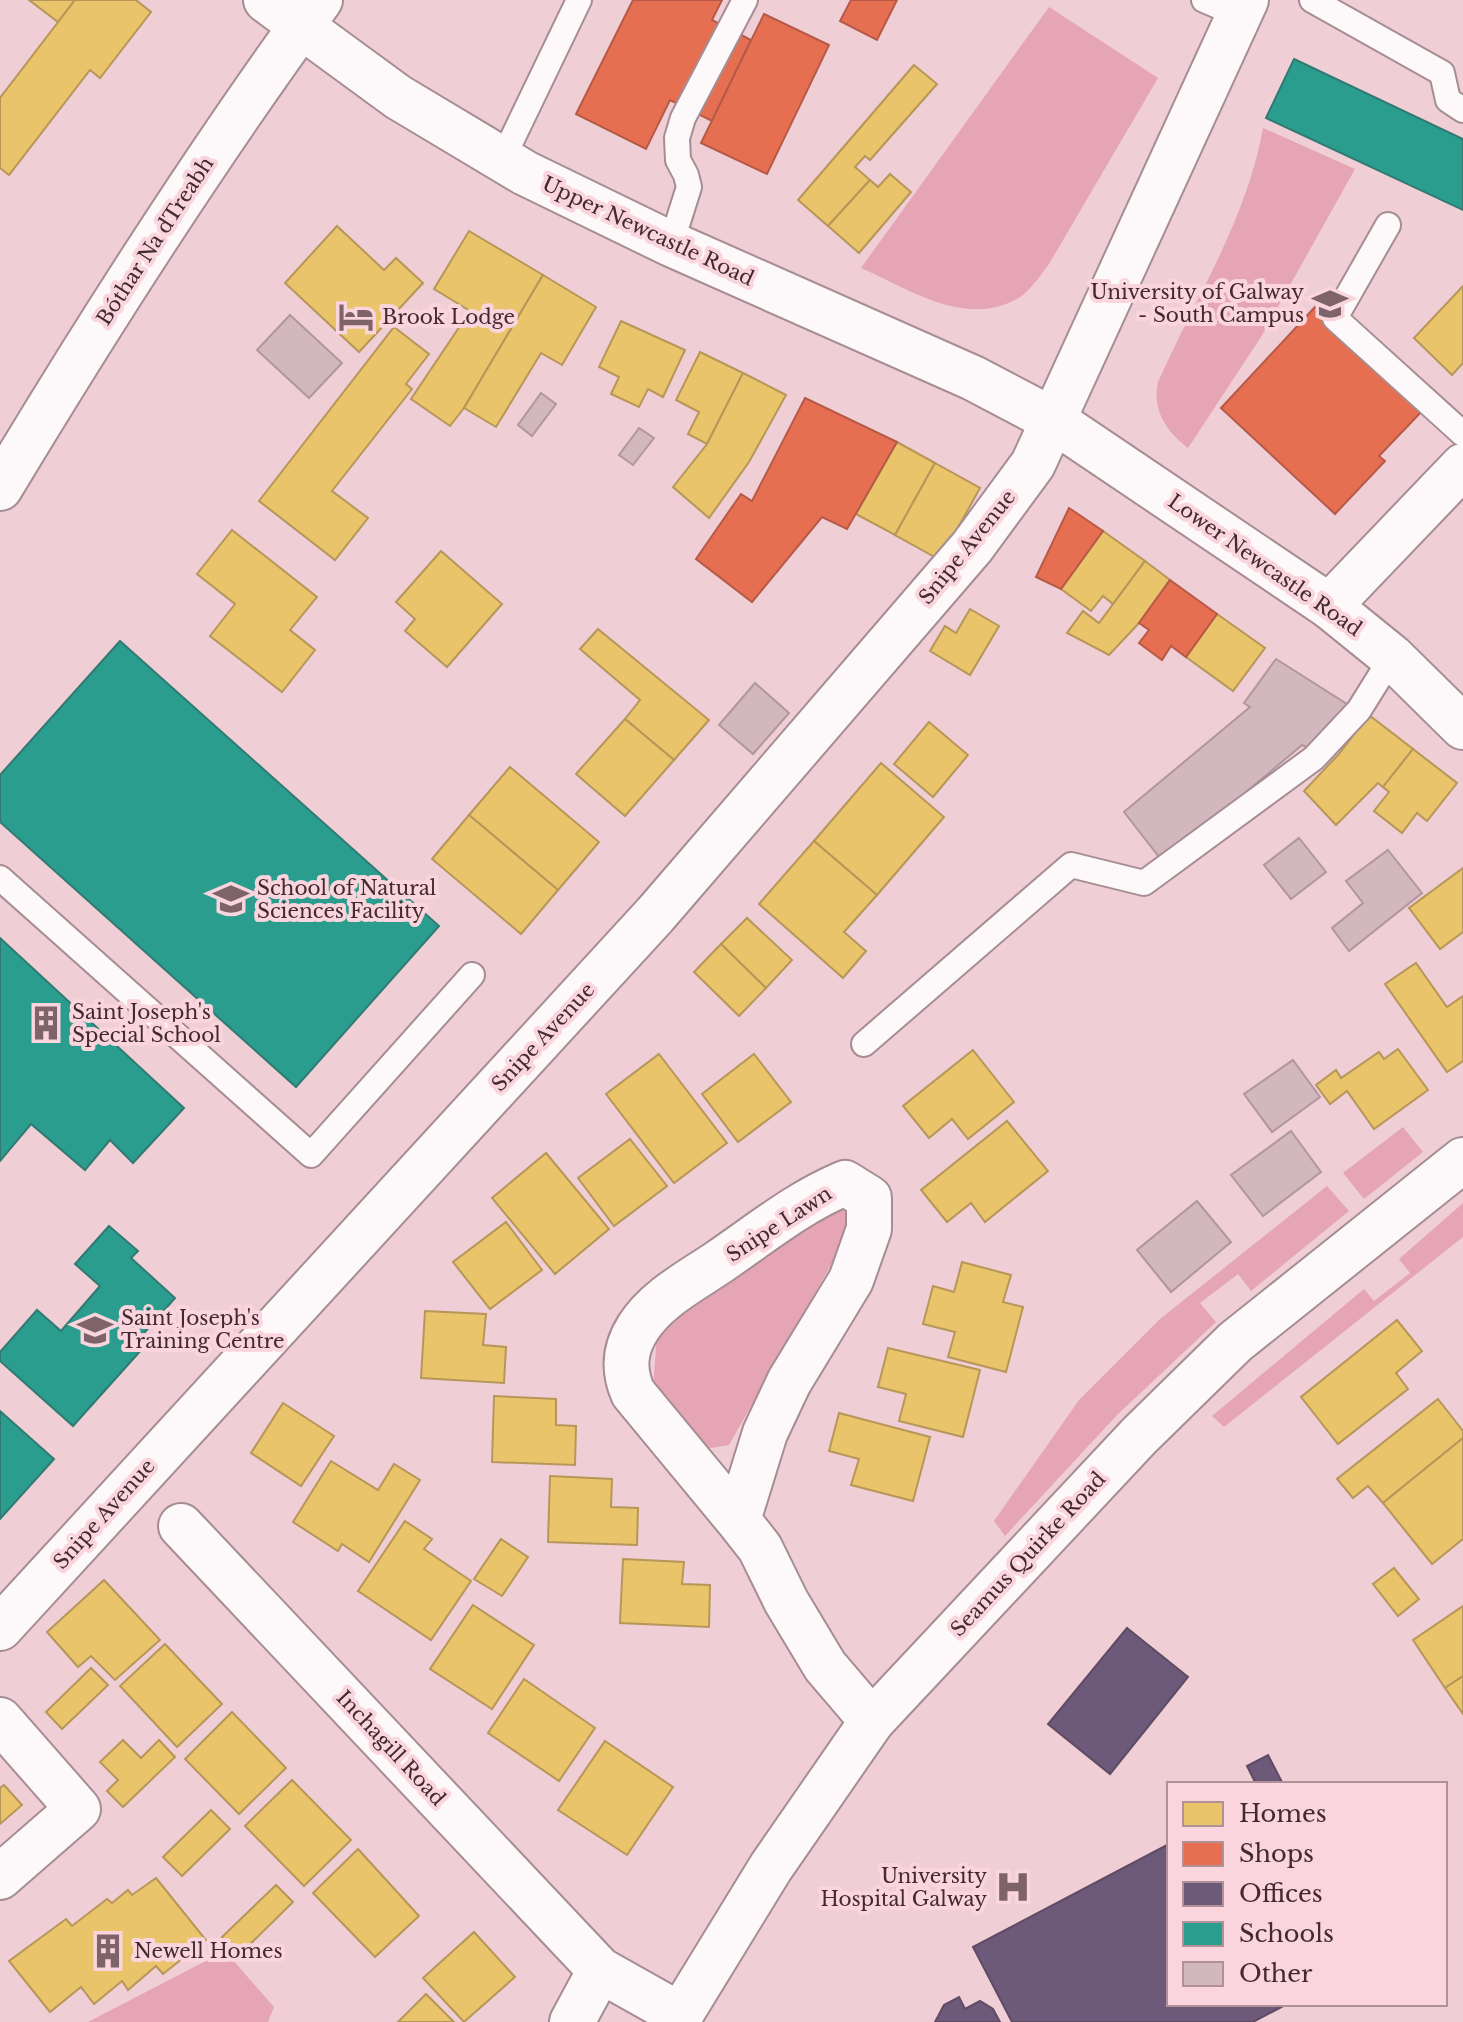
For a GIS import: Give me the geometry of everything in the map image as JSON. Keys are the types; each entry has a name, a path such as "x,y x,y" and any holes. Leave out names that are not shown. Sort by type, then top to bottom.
{"main road":[{"name":"Upper Newcastle Road","path":"266,0 310,13 398,97 502,160 671,244 973,378 1053,420"},
{"name":"Snipe Avenue","path":"0,1628 655,915 972,547 1033,464 1230,5"},
{"name":"Bóthar Na dTreabh","path":"0,488 79,357 217,147 310,13"},
{"name":"Lower Newcastle Road","path":"1053,420 1329,606 1392,657 1463,727"},
{"path":"1329,606 1463,466"},
{"name":"Seamus Quirke Road","path":"678,2019 771,1867 872,1721 1139,1436 1235,1342 1463,1160"},
{"name":"Snipe Lawn","path":"738,1520 765,1433 789,1382 851,1280 869,1229 869,1198 845,1183 815,1196 662,1302 639,1327 629,1346 626,1369 633,1393 760,1548 786,1601 825,1666 872,1721"},
{"name":"Inchagill Road","path":"181,1526 600,1970 678,2019"},
{"path":"0,1720 78,1809 0,1877"},
{"path":"572,2022 600,1970"}],"lane":[{"path":"502,160 579,0"},
{"path":"671,244 689,187 678,160 677,138 683,118 745,0"},
{"path":"1312,0 1442,73 1448,100 1463,110"},
{"path":"1388,225 1335,318 1463,434"},
{"path":"864,1044 1071,865 1144,883 1314,758 1359,710 1392,657"},
{"path":"0,878 311,1155 472,975"}],"shaded area":[{"path":"1049,7 1158,78 1049,264 1020,297 995,307 975,309 936,302 861,268"},
{"path":"1263,128 1355,169 1261,337 1188,448 1162,419 1157,402 1158,382 1233,226"},
{"path":"1403,1127 1423,1152 1364,1199 1343,1173"},
{"path":"1327,1186 1349,1211 1251,1291 1238,1274 1200,1303 1216,1322 1117,1415 1005,1536 994,1521 1079,1400 1160,1319"},
{"path":"835,1194 862,1210 729,1445 705,1449 653,1388 658,1322"},
{"path":"1463,1203 1463,1237 1224,1427 1212,1416 1364,1289 1374,1301 1410,1273 1399,1259"},
{"path":"225,1951 274,2007 268,2022 88,2022"}],"building: Homes":[{"path":"29,0 75,0 58,22"},
{"path":"75,0 136,0 151,12 100,78 90,70 9,175 0,168 0,98"},
{"path":"914,65 937,84 870,160 865,156 855,167 870,180 828,226 798,200"},
{"path":"890,174 911,192 859,253 828,226 870,180 878,187"},
{"name":"Brook Lodge","path":"337,226 384,270 396,258 423,283 359,352 285,283"},
{"path":"469,231 543,275 464,408 450,426 411,399 470,311 434,289"},
{"path":"543,275 596,307 562,365 541,353 496,427 464,408"},
{"path":"1463,286 1463,363 1452,375 1414,338"},
{"path":"621,321 685,350 663,397 648,389 639,407 611,394 619,377 599,367"},
{"path":"394,327 429,354 406,384 412,389 332,491 368,518 335,560 259,501"},
{"path":"700,352 743,373 707,444 688,434 699,412 676,400"},
{"path":"743,373 786,395 749,462 709,518 673,487 707,444"},
{"path":"897,442 935,463 895,535 856,514"},
{"path":"935,463 980,488 940,560 895,535"},
{"path":"232,530 317,597 290,630 315,650 282,692 210,636 235,604 197,574"},
{"path":"1103,531 1145,561 1113,604 1103,596 1091,611 1061,589"},
{"path":"441,551 502,604 447,667 405,631 415,619 396,602"},
{"path":"1145,561 1170,580 1139,623 1109,655 1067,633 1083,611 1099,623"},
{"path":"970,609 999,626 970,675 930,651 945,626 956,633"},
{"path":"1217,614 1265,648 1233,691 1186,657"},
{"path":"598,629 709,720 674,760 625,719 640,700 580,649"},
{"path":"1369,715 1413,749 1383,787 1378,783 1336,825 1304,791 1338,755"},
{"path":"625,719 674,760 625,816 576,774"},
{"path":"929,722 968,755 933,797 894,764"},
{"path":"1413,749 1457,783 1427,821 1417,813 1402,833 1374,811 1389,792 1383,787"},
{"path":"881,763 944,817 877,895 814,841"},
{"path":"510,767 599,842 558,890 469,815"},
{"path":"469,815 558,890 521,934 432,859"},
{"path":"814,841 877,895 844,932 866,951 843,978 759,904"},
{"path":"1463,868 1463,932 1440,949 1409,908"},
{"path":"747,918 792,960 766,988 721,944"},
{"path":"721,944 766,988 739,1016 694,972"},
{"path":"1416,963 1447,1007 1463,996 1463,1061 1447,1072 1385,984"},
{"path":"1398,1049 1428,1090 1374,1129 1347,1091 1330,1104 1316,1085 1336,1070 1341,1078 1379,1052 1384,1059"},
{"path":"973,1050 1014,1102 968,1139 952,1119 929,1138 903,1106"},
{"path":"659,1054 727,1143 674,1183 606,1094"},
{"path":"754,1054 791,1102 738,1142 702,1094"},
{"path":"1007,1121 1048,1171 985,1222 971,1203 947,1222 921,1190"},
{"path":"630,1139 667,1186 614,1226 578,1178"},
{"path":"546,1153 609,1229 555,1274 492,1198"},
{"path":"506,1222 542,1270 490,1309 453,1262"},
{"path":"962,1262 1011,1275 1003,1302 1023,1307 1006,1372 948,1357 955,1332 923,1324 933,1286 954,1292"},
{"path":"425,1311 486,1314 483,1345 506,1347 504,1383 421,1378"},
{"path":"1397,1320 1422,1351 1396,1373 1408,1389 1338,1444 1301,1397"},
{"path":"888,1348 980,1370 963,1437 899,1421 906,1394 878,1387"},
{"path":"494,1396 556,1399 556,1425 576,1426 575,1465 492,1462"},
{"path":"1438,1399 1463,1431 1463,1438 1383,1503 1368,1486 1353,1498 1337,1479"},
{"path":"283,1403 334,1436 301,1486 251,1453"},
{"path":"839,1413 930,1437 913,1501 851,1485 859,1459 829,1451"},
{"path":"1463,1438 1463,1539 1432,1564 1383,1503"},
{"path":"331,1461 378,1490 394,1464 420,1480 369,1562 342,1544 338,1551 293,1522"},
{"path":"550,1476 612,1479 611,1507 638,1508 637,1545 548,1542"},
{"path":"405,1521 432,1539 424,1549 471,1581 431,1640 358,1591"},
{"path":"501,1539 528,1557 502,1596 474,1579"},
{"path":"623,1559 684,1562 682,1584 710,1585 709,1627 620,1623"},
{"path":"1394,1568 1419,1599 1398,1616 1373,1584"},
{"path":"104,1580 160,1640 115,1680 91,1656 78,1667 47,1632"},
{"path":"473,1605 534,1645 492,1709 430,1669"},
{"path":"1463,1606 1463,1676 1445,1688 1413,1640"},
{"path":"165,1644 222,1704 177,1747 120,1686"},
{"path":"91,1668 108,1685 62,1729 46,1712"},
{"path":"1463,1676 1463,1714 1445,1688"},
{"path":"524,1679 595,1728 559,1781 488,1733"},
{"path":"232,1712 286,1768 239,1814 185,1759"},
{"path":"123,1740 141,1758 159,1740 175,1757 123,1807 107,1791 118,1780 100,1762"},
{"path":"605,1741 673,1787 627,1855 558,1810"},
{"path":"292,1780 351,1840 304,1886 245,1826"},
{"path":"4,1785 22,1805 0,1824 0,1788"},
{"path":"211,1810 230,1829 182,1876 163,1857"},
{"path":"358,1849 419,1916 375,1957 313,1893"},
{"name":"Newell Homes","path":"156,1878 206,1940 163,1974 156,1966 128,1990 122,1981 94,2004 81,1987 50,2012 9,1961 66,1919 72,1926 107,1899 112,1903 128,1890 132,1895"},
{"path":"276,1885 293,1902 239,1955 222,1937"},
{"path":"474,1932 515,1977 464,2022 423,1978"},
{"path":"426,1994 454,2022 398,2022"}],"building: Shops":[{"path":"633,0 722,0 712,20 751,40 712,121 670,100 646,149 576,114"},
{"path":"851,0 897,0 877,40 840,21"},
{"path":"764,14 829,45 767,174 701,143"},
{"path":"1315,307 1424,409 1379,456 1385,461 1335,514 1221,408"},
{"path":"805,398 897,442 847,529 822,517 752,602 696,559 741,494 752,501"},
{"path":"1069,508 1103,531 1061,589 1036,577"},
{"path":"1170,580 1217,614 1186,657 1171,646 1162,660 1139,643 1149,630 1139,623"}],"building: Offices":[{"path":"1127,1628 1188,1677 1110,1774 1048,1724"},
{"path":"1268,1755 1282,1782 1255,1782 1247,1766"},
{"path":"1167,1845 1167,2006 1283,2006 1253,2022 1012,2022 973,1947"},
{"path":"959,1997 965,2009 980,2001 993,2009 1000,2022 935,2022 944,2005"}],"building: Schools":[{"path":"1294,59 1463,139 1463,210 1266,118"},
{"path":"120,641 439,926 296,1087 0,822 0,775"},
{"name":"Saint Joseph's Special School","path":"0,938 184,1108 133,1163 110,1140 85,1170 31,1124 0,1161"},
{"path":"109,1226 138,1251 131,1258 175,1298 144,1333 151,1339 73,1426 0,1361 0,1352 37,1310 61,1331 100,1286 75,1264"},
{"path":"0,1411 54,1459 0,1519"}],"building: Other":[{"path":"290,315 342,363 309,398 257,350"},
{"path":"541,393 556,404 532,436 518,425"},
{"path":"639,428 654,438 633,465 619,455"},
{"path":"1276,659 1350,706 1312,750 1302,745 1163,862 1124,812 1250,707 1244,703"},
{"path":"755,683 789,713 753,754 719,725"},
{"path":"1299,838 1326,872 1291,899 1264,865"},
{"path":"1388,850 1422,893 1349,951 1332,928 1363,903 1346,881"},
{"path":"1293,1060 1320,1097 1272,1132 1244,1094"},
{"path":"1291,1131 1321,1172 1263,1216 1231,1175"},
{"path":"1197,1201 1231,1242 1171,1292 1137,1250"}],"place":[{"name":"University of Galway - South Campus","path":"1330,304"},
{"name":"Brook Lodge","path":"356,317"},
{"name":"School of Natural Sciences Facility","path":"231,899"},
{"name":"Saint Joseph's Special School","path":"46,1023"},
{"name":"Saint Joseph's Training Centre","path":"95,1330"},
{"name":"University Hospital Galway","path":"1013,1887"},
{"name":"Newell Homes","path":"108,1951"}]}
